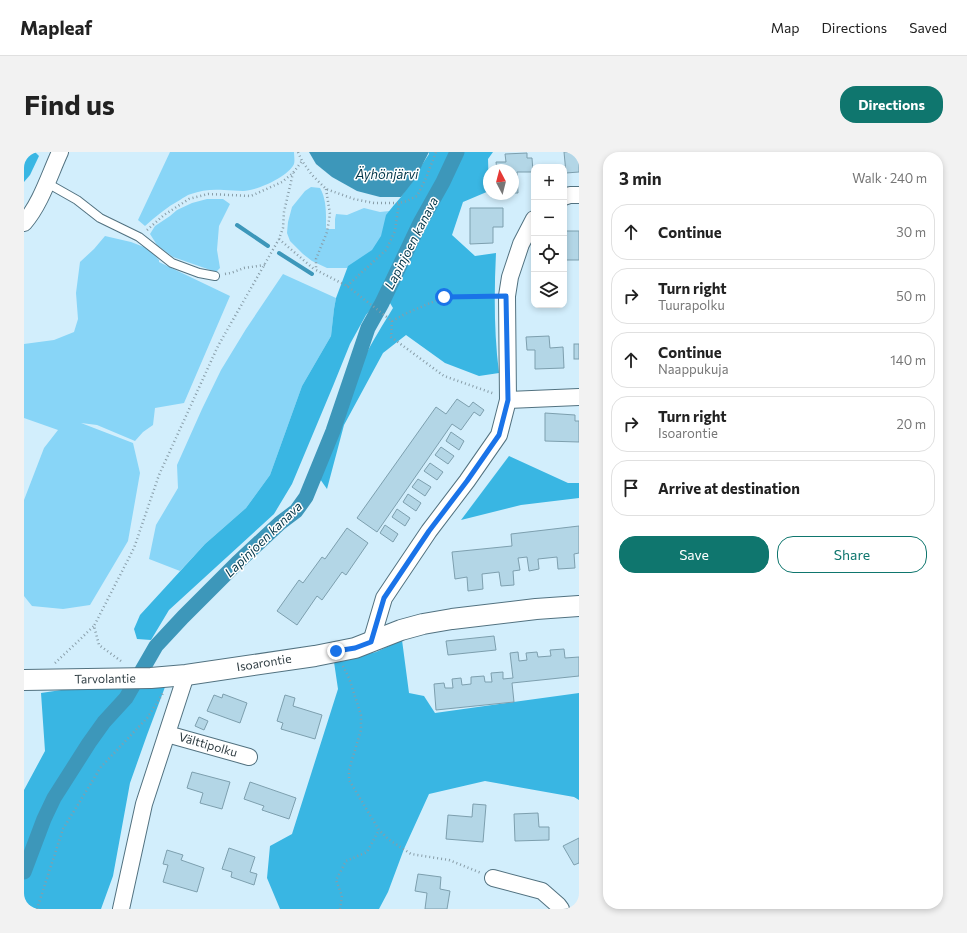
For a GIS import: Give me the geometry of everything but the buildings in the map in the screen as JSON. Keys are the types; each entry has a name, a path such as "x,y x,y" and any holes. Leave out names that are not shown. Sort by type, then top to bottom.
{"street":[{"path":"24,223 38,203 57,154"},
{"path":"567,196 579,195"},
{"path":"371,642 384,598 429,531 467,481 499,435 508,400 506,296 510,277 521,244 531,225"},
{"path":"508,400 579,397"},
{"name":"Isoarontie","path":"186,675 314,656 355,648 401,630 423,624 536,609 579,606"},
{"name":"Tarvolantie","path":"24,680 125,671 158,683 186,675"},
{"path":"121,909 144,804 186,675"},
{"name":"Välttipolku","path":"167,734 249,757"},
{"path":"493,878 542,891 561,909"}],"lane":[{"path":"47,183 77,200 100,218 139,237 172,263 199,273 215,276"}],"path":[{"path":"298,152 302,161 312,175 326,189 354,199 374,203 399,203 417,196 436,152"},
{"path":"139,237 164,215 189,199 208,194 251,196 282,182 293,173 302,161"},
{"path":"52,666 94,626 134,548 159,475 218,346 279,240 283,228 284,212 293,173"},
{"path":"316,270 316,259 328,232 330,214 326,189"},
{"path":"347,286 386,250 395,231 399,203"},
{"path":"279,240 316,270 347,286 392,321"},
{"path":"215,276 231,274 244,268 265,265"},
{"path":"392,321 444,297 506,296"},
{"path":"392,321 391,337 444,376 486,390 508,400"},
{"path":"94,626 100,645 125,671"},
{"path":"336,651 350,678 361,715 361,730 349,770 349,780 379,830 388,839 411,854 449,860 493,878"},
{"path":"37,909 63,829 101,767 148,717 158,683"},
{"path":"340,909 342,896 336,880 346,860 367,852 379,830"}],"shaded area":[{"path":"24,152 35,152 39,156 30,175 24,182"},
{"path":"170,152 294,152 294,164 291,169 279,178 256,189 243,191 207,190 188,195 157,215 145,226 138,220"},
{"path":"429,152 493,152 488,159 488,164 483,164 483,194 463,202 452,235 475,256 496,253 495,313 499,373 479,376 445,363 406,335 383,353 344,425 327,489 320,479 346,403 367,352 393,308 384,293 366,315 350,344 292,484 274,514 169,610 151,640 137,639 134,629 140,615 205,544 246,508 270,475 302,386 331,336 336,298 348,266 372,250 381,236 386,215 401,197"},
{"path":"311,187 320,188 324,198 326,208 326,229 335,229 336,214 347,215 364,208 380,212 399,210 387,242 347,268 327,268 312,261 290,241 287,233 292,207 305,191"},
{"path":"207,199 223,199 230,204 219,226 217,250 220,268 216,272 173,257 157,245 150,234 155,226 177,210 192,203"},
{"path":"105,236 131,242 149,249 159,260 159,262 230,296 184,403 155,408 153,425 143,432 135,441 97,425 81,423 133,443 140,473 128,541 90,605 63,609 32,606 24,596 24,500 44,448 58,430 24,418 24,344 54,340 74,332 78,319 76,293 80,262"},
{"path":"283,274 336,298 331,336 302,386 270,475 246,508 205,544 180,571 149,559 156,525 178,488 177,465 202,409 221,370 246,329"},
{"path":"509,456 568,483 579,483 579,498 521,505 461,520"},
{"path":"402,640 409,693 424,696 435,713 579,693 579,800 574,797 485,781 429,794 404,849 388,892 379,909 280,909 267,878 270,846 292,834 338,689 334,662 376,652"},
{"path":"122,681 165,687 130,783 113,876 101,909 24,909 24,790 45,751 41,693"}],"water":[{"name":"Äyhönjärvi","path":"309,152 429,152 415,179 401,197 380,197 357,191 332,177 316,164"}],"waterway":[{"name":"Lapinjoen kanava","path":"24,872 44,819 54,798 104,722 126,698 156,646 237,563 280,523 296,511 306,497 333,431 368,328 382,303 420,223 443,182 457,152"},
{"path":"237,225 268,246"},
{"path":"279,253 312,274"}],"route":[{"path":"336,651 355,648 371,642 384,598 429,531 467,481 499,435 508,400 506,296 444,297"}]}
